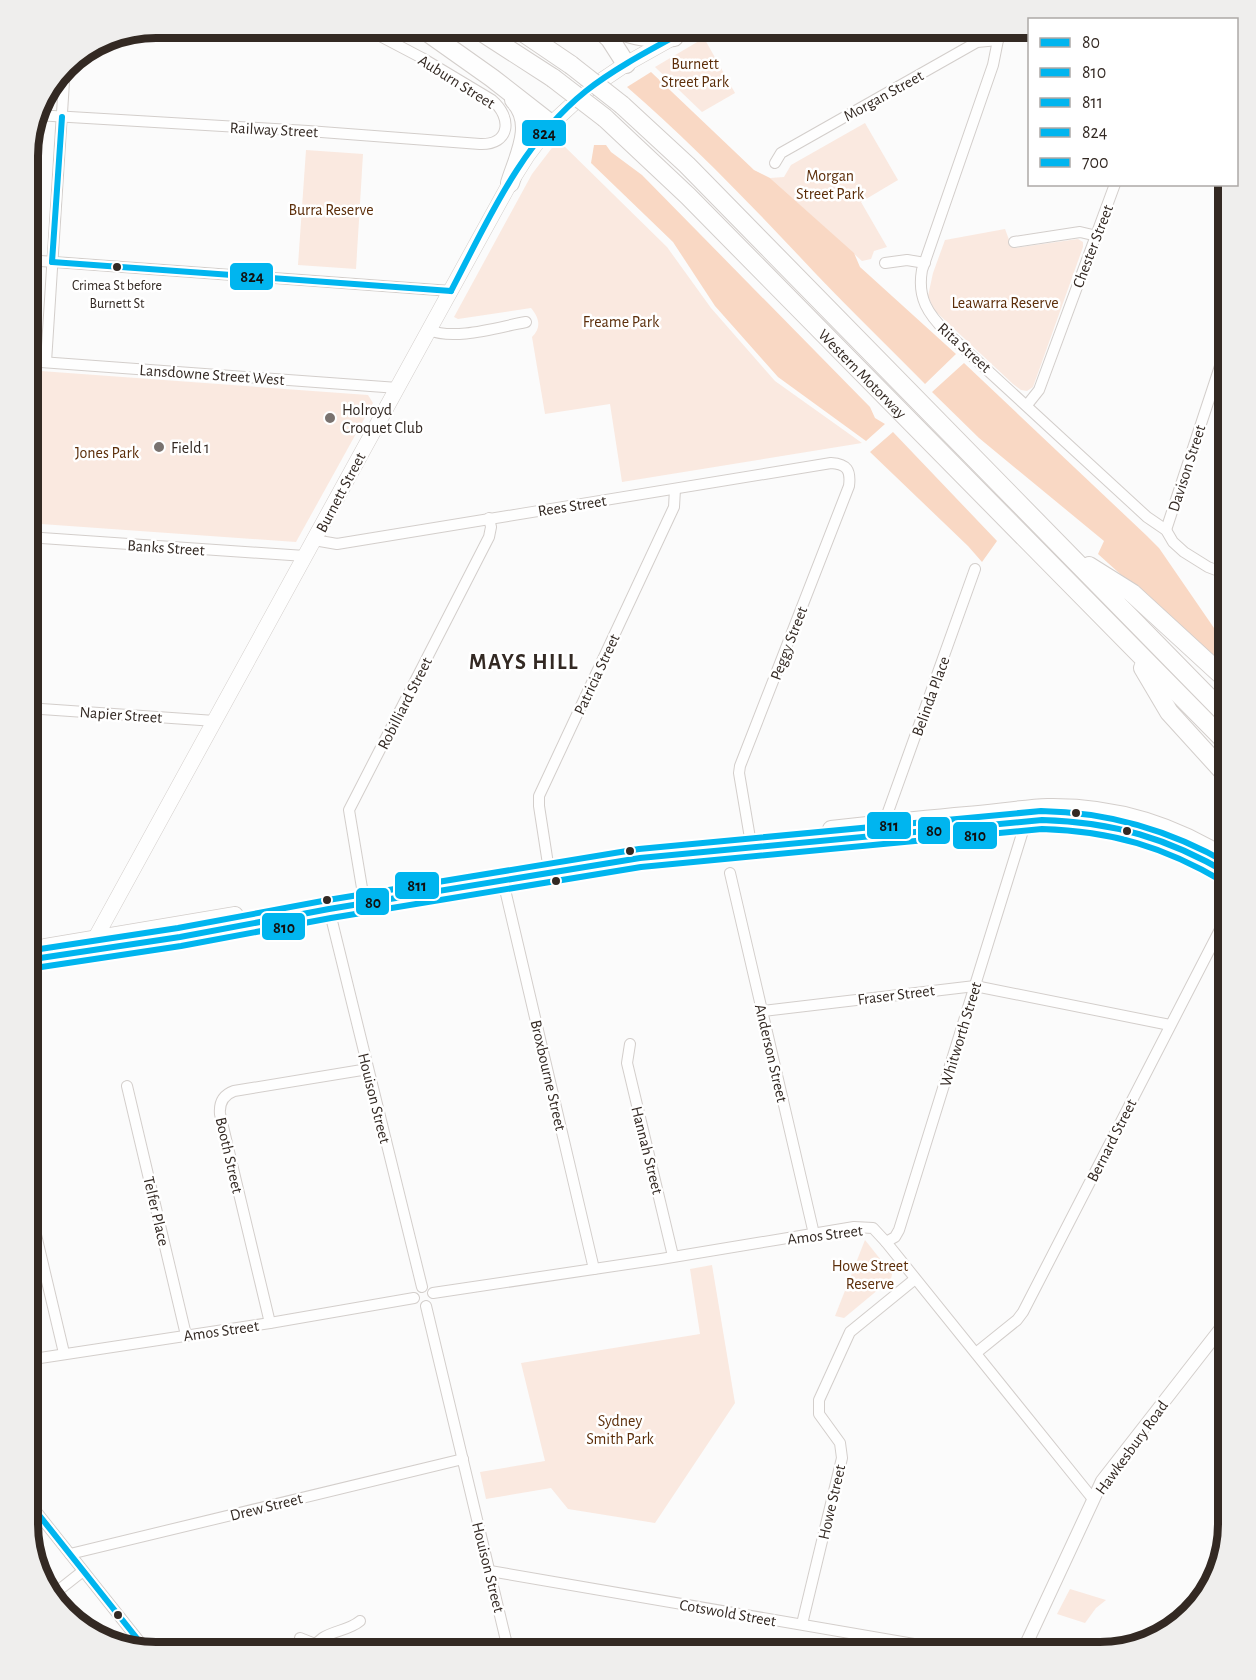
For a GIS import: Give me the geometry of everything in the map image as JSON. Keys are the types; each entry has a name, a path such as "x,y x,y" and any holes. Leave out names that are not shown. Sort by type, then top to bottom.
{"highway":[{"path":"436,38 551,124"},
{"name":"Western Motorway","path":"491,38 553,78 606,118 688,196 1218,734"},
{"name":"Western Motorway","path":"532,38 571,64 622,105 687,165 1218,707"},
{"path":"609,38 626,64"},
{"path":"642,38 660,38"},
{"path":"492,78 518,105 525,121 524,138 510,183"},
{"path":"1062,549 1132,593 1218,672"},
{"path":"1128,643 1169,712 1218,766"},
{"path":"38,957 92,945 363,894 632,850 1048,807 1104,811 1138,818 1171,829 1203,843 1218,853"},
{"path":"38,949 92,945 640,858 1026,821 1059,820 1137,831 1183,848 1218,868"}],"main road":[{"name":"Burnett Street","path":"92,945 510,183 551,124 589,90 626,64 672,38"}],"street":[{"name":"Auburn Street","path":"384,38 492,100 504,114 505,128"},
{"name":"Morgan Street","path":"775,163 781,153 977,42 998,40"},
{"name":"Rita Street","path":"998,40 993,65 920,280 920,289 928,313 1147,517 1166,530 1173,542 1184,552 1218,571"},
{"path":"46,362 64,81"},
{"name":"Railway Street","path":"44,116 485,144 497,140 505,128"},
{"name":"Chester Street","path":"1027,405 1037,393 1114,186"},
{"path":"1014,242 1080,232 1097,236"},
{"path":"885,263 907,260 925,263"},
{"path":"38,261 451,291"},
{"path":"429,330 438,334 454,335 526,322"},
{"name":"Lansdowne Street West","path":"38,362 398,388"},
{"name":"Davison Street","path":"1166,530 1218,372"},
{"name":"Rees Street","path":"314,540 337,544 831,463"},
{"name":"Peggy Street","path":"750,838 739,769 849,486 850,475 846,467 839,463 831,463"},
{"name":"Patricia Street","path":"548,864 539,796 674,507 675,489"},
{"name":"Robilliard Street","path":"363,894 349,810 489,537 491,527 489,519"},
{"name":"Banks Street","path":"38,538 305,556"},
{"name":"Belinda Place","path":"884,823 975,569"},
{"name":"Napier Street","path":"38,709 215,721"},
{"name":"Whitworth Street","path":"886,1242 899,1230 1026,821"},
{"name":"Anderson Street","path":"730,873 814,1234"},
{"name":"Broxbourne Street","path":"503,881 594,1269"},
{"name":"Houison Street","path":"329,909 422,1287"},
{"name":"Bernard Street","path":"976,1353 1017,1320 1023,1312 1218,933"},
{"name":"Fraser Street","path":"763,1011 975,986 1170,1025"},
{"name":"Hannah Street","path":"630,1044 627,1063 674,1256"},
{"name":"Booth Street","path":"270,1323 220,1114 221,1102 226,1095 234,1091 368,1069"},
{"name":"Telfer Place","path":"127,1086 186,1335"},
{"name":"Amos Street","path":"433,1293 854,1227 873,1228 1093,1498"},
{"path":"38,1243 64,1353"},
{"name":"Howe Street","path":"802,1624 842,1458 842,1448 838,1439 819,1414 819,1400 850,1332 915,1279"},
{"path":"422,1287 433,1293 431,1302 426,1306 417,1304 414,1298 415,1292 422,1287"},
{"name":"Amos Street","path":"38,1357 270,1323 414,1298"},
{"name":"Houison Street","path":"426,1306 506,1642"},
{"name":"Hawkesbury Road","path":"1027,1642 1102,1481 1218,1332"},
{"name":"Drew Street","path":"70,1554 463,1459"},
{"path":"38,1514 139,1641"},
{"path":"58,1591 83,1571"},
{"name":"Cotswold Street","path":"490,1571 904,1642"},
{"path":"318,1642 323,1636 352,1628 360,1621"},
{"path":"300,1638 306,1642"}],"green space":[{"name":"Burnett Street Park","path":"704,38 735,93 702,112 655,67"},
{"name":"Morgan Street Park","path":"865,123 898,180 861,202 887,247 874,251 871,259 862,261 770,178 784,177 791,165"},
{"name":"Freame Park","path":"558,140 667,247 711,308 775,381 862,443 622,482 610,404 545,414 532,337 537,330 538,322 531,308 458,319 454,317 532,174"},
{"name":"Burra Reserve","path":"306,150 363,154 356,269 298,265"},
{"name":"Leawarra Reserve","path":"1005,229 1014,248 1078,239 1083,242 1033,387 1027,391 1013,384 934,310 928,296 933,273 945,240"},
{"name":"Jones Park","path":"38,371 368,395 373,403 296,542 38,524"},
{"name":"Howe Street Reserve","path":"865,1240 892,1274 891,1279 844,1318 835,1316"},
{"name":"Sydney Smith Park","path":"712,1265 735,1403 655,1523 568,1509 551,1488 486,1499 480,1472 545,1461 521,1363 700,1334 690,1269"},
{"path":"1070,1589 1106,1600 1096,1608 1085,1623 1057,1614"}],"shaded area":[{"path":"651,72 754,170 770,178 854,253 860,267 956,354 925,384 724,178 627,87"},
{"path":"594,145 606,145 611,152 642,175 870,407 875,418 885,424 866,441 778,377 715,306 673,242 591,163"},
{"path":"964,363 1159,548 1218,631 1218,662 1098,554 1104,541 979,438 932,392"},
{"path":"893,432 997,541 982,562 870,452"}],"transit line":[{"name":"824","path":"451,291 508,184 543,134 563,111 611,73 672,38"},
{"name":"824","path":"52,262 62,117"},
{"name":"824","path":"52,262 451,291"},
{"name":"811","path":"38,949 178,928 328,900 639,849 1041,811 1091,815 1138,825 1184,842 1218,858"},
{"name":"80","path":"38,958 180,937 329,909 640,858 1042,820 1093,824 1139,834 1184,851 1218,868"},
{"name":"810","path":"38,967 181,946 331,918 641,867 1042,829 1092,833 1137,843 1181,859 1218,879"},
{"name":"700","path":"38,1514 139,1641"}],"place":[{"name":"Crimea St before Burnett St","path":"117,267"},
{"name":"Holroyd Croquet Club","path":"330,418"},
{"name":"Field 1","path":"159,447"}],"district":[{"name":"MAYS HILL","path":"524,661"}]}
